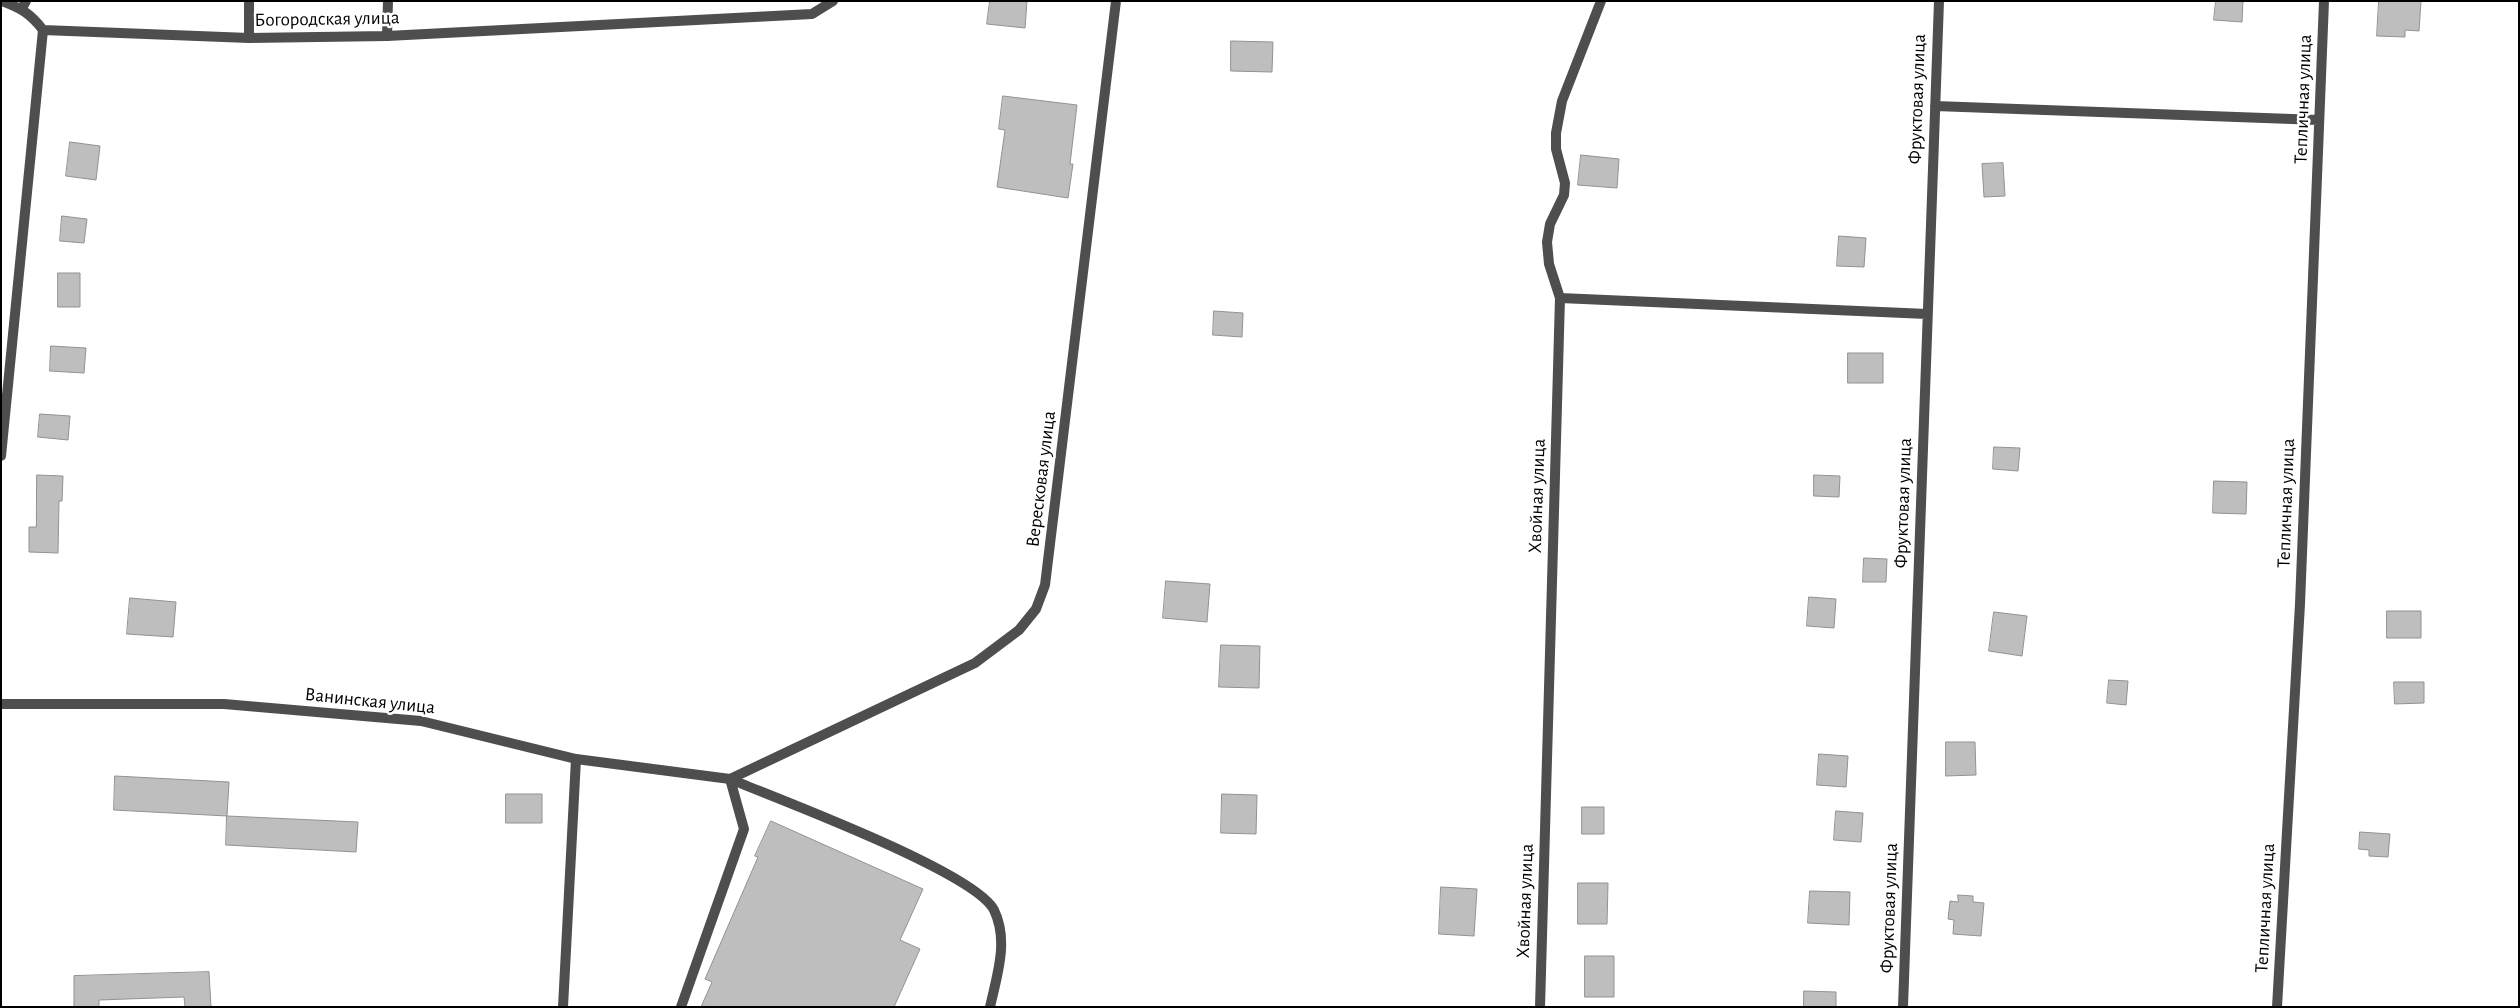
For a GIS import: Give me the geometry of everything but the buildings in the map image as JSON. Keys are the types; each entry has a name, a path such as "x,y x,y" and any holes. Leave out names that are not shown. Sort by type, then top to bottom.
{"street":[{"path":"1,456 43,30 24,5 2,1"},
{"path":"249,1 249,38"},
{"path":"388,1 388,36"},
{"name":"Богородская улица","path":"43,30 249,38 388,36 812,14 834,1"},
{"name":"Вересковая улица","path":"730,779 975,663 1019,630 1036,608 1045,585 1116,1"},
{"name":"Хвойная улица","path":"1540,1007 1560,298 1549,264 1547,242 1550,224 1564,195 1565,183 1556,149 1556,133 1562,101 1602,1"},
{"name":"Фруктовая улица","path":"1903,1007 1939,1"},
{"name":"Тепличная улица","path":"2277,1007 2300,604 2324,1"},
{"path":"1935,106 2320,120"},
{"path":"1560,298 1927,314"},
{"name":"Ванинская улица","path":"1,704 224,704 421,721 576,759 730,779 838,823 923,861 974,891 993,908 1001,929 1001,956 990,1007"},
{"path":"563,1007 576,759"},
{"path":"681,1007 744,829 730,779"}]}
